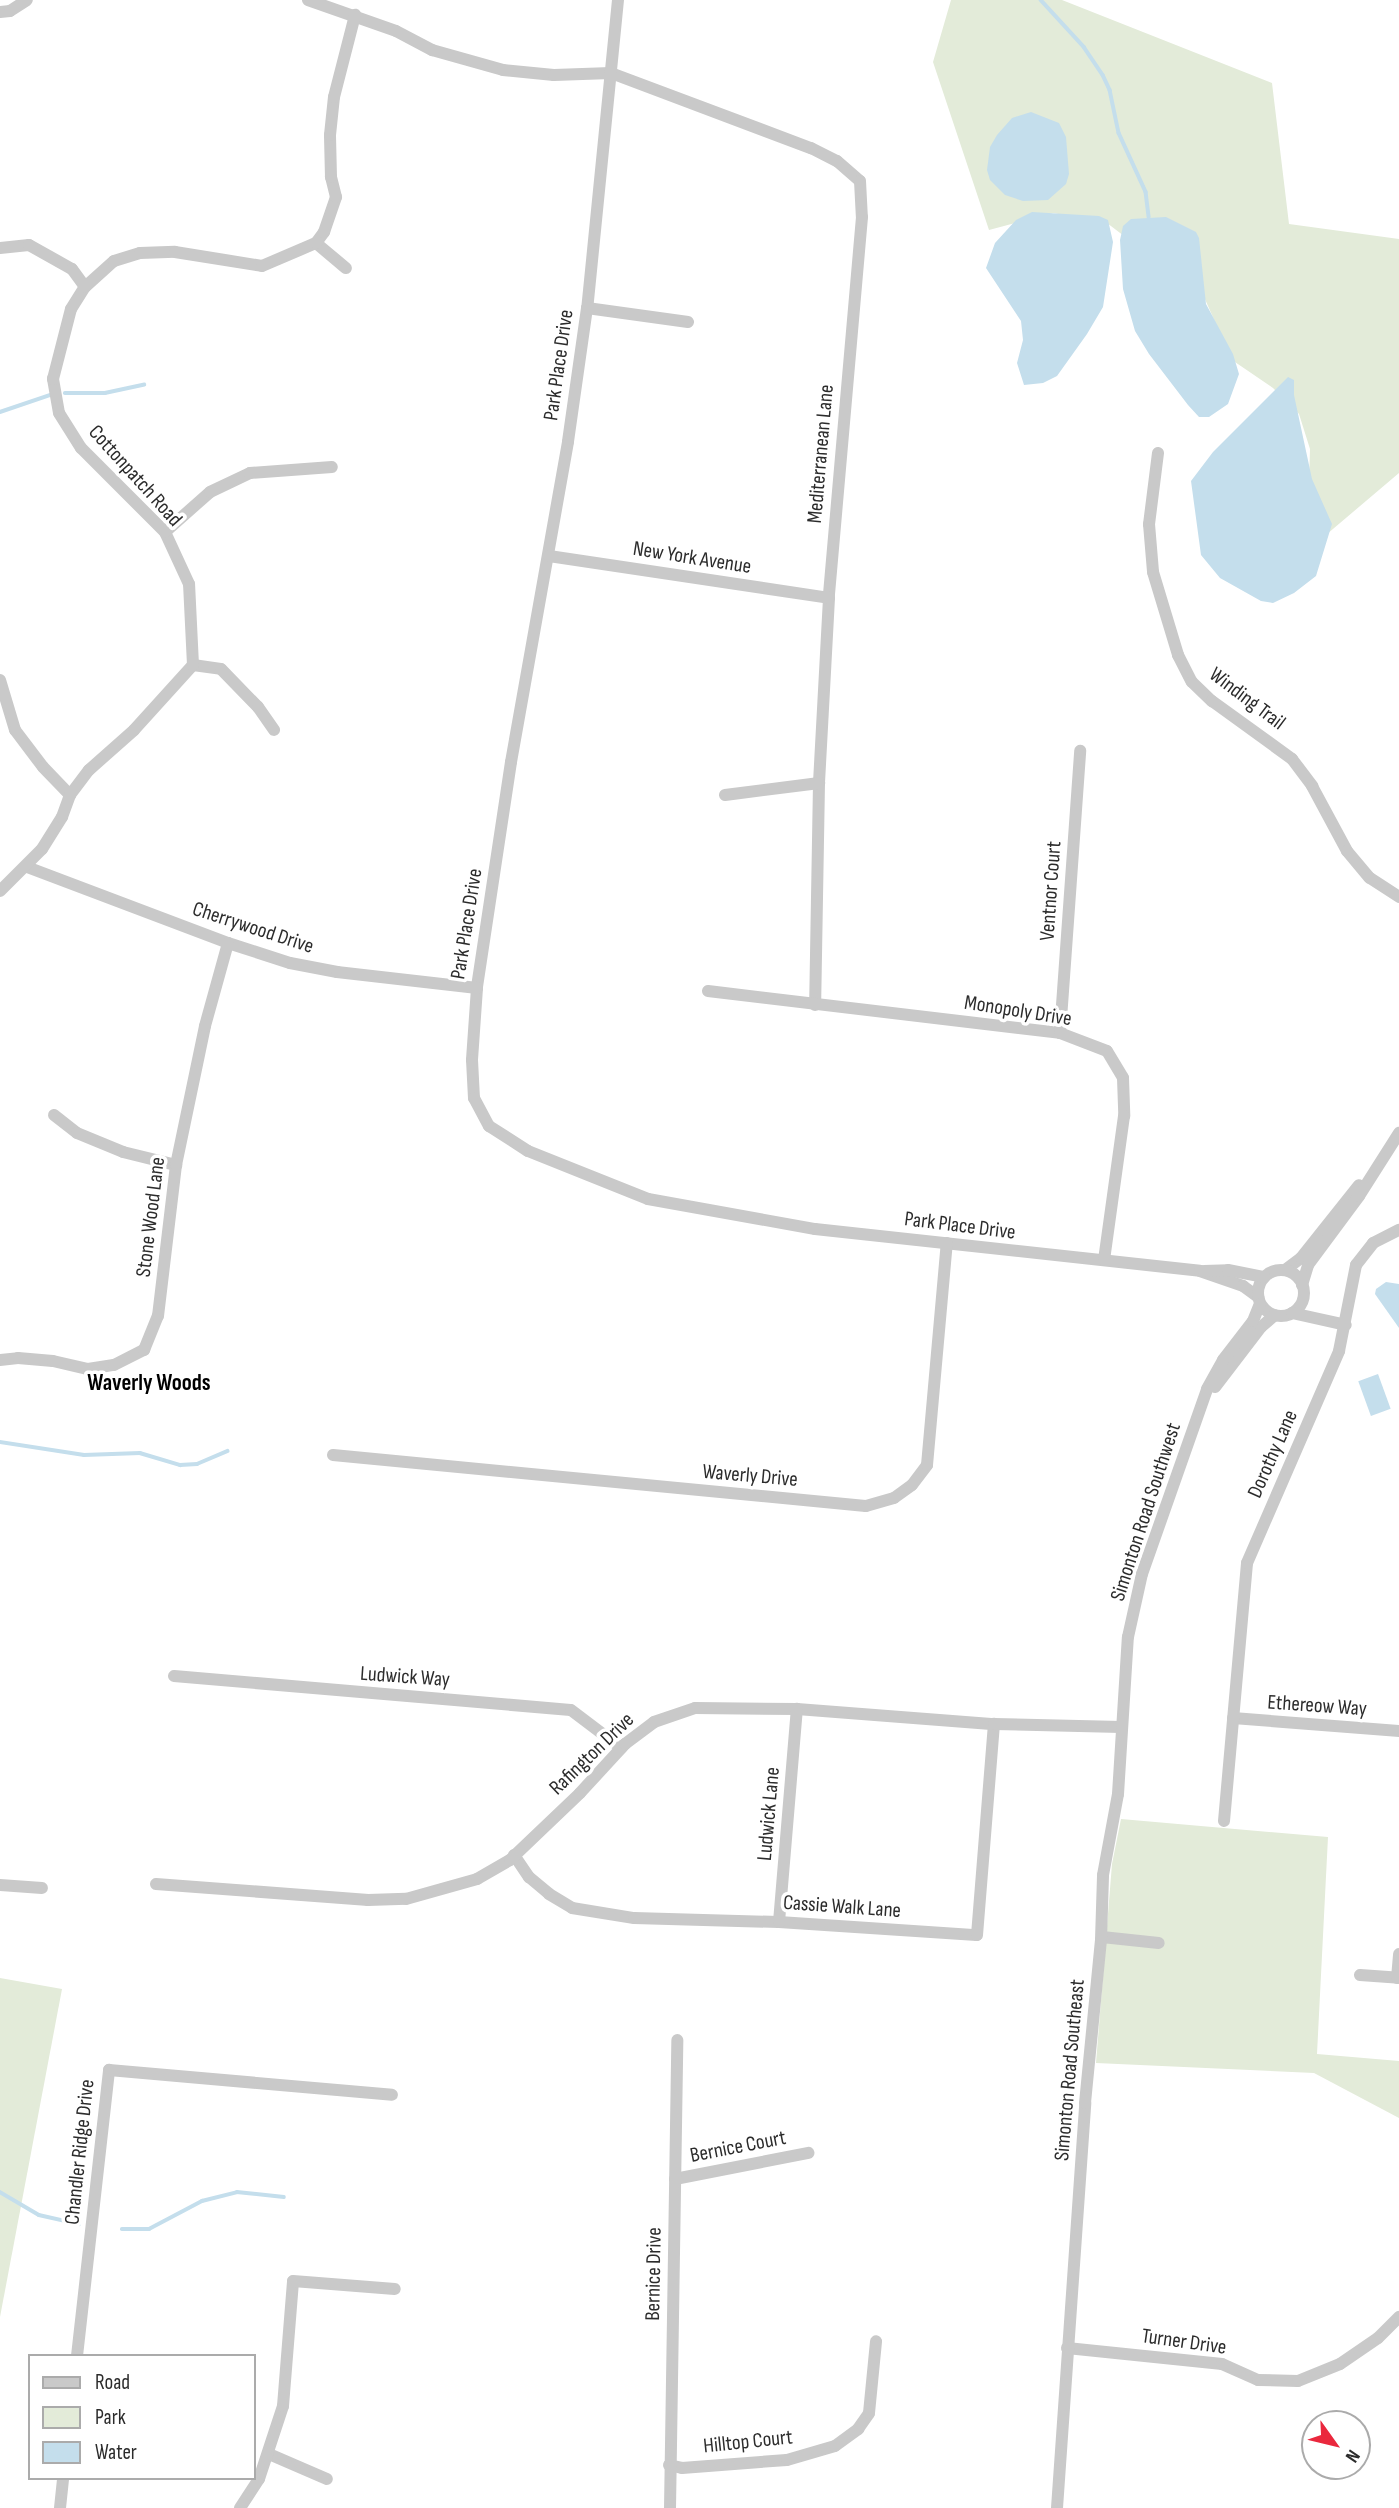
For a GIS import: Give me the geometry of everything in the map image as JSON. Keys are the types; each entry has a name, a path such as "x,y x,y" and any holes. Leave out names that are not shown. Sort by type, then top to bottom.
{"street":[{"path":"0,12 10,11 27,0"},
{"path":"308,0 396,31 432,50 503,70 554,75 611,73"},
{"name":"Park Place Drive","path":"618,0 587,308 477,988 472,1060 474,1098 489,1126 528,1151 648,1199 815,1229 1200,1271 1228,1270 1264,1277"},
{"path":"346,268 316,243 324,232 336,197 331,177 333,110 342,58 355,15"},
{"name":"Mediterranean Lane","path":"611,73 811,148 837,161 860,181 862,217 829,598 819,783 815,1005"},
{"name":"Cottonpatch Road","path":"193,665 189,584 165,531 81,448 59,414 53,379 61,340 71,309 85,287 114,261 140,253 175,252 261,266 316,243"},
{"path":"0,248 29,245 72,269 85,287"},
{"path":"587,308 688,321"},
{"name":"Winding Trail","path":"1158,453 1149,524 1153,572 1178,655 1192,682 1212,701 1292,760 1312,786 1346,851 1370,878 1399,897"},
{"path":"165,531 210,492 250,473 332,467"},
{"name":"New York Avenue","path":"549,556 829,598"},
{"path":"0,891 27,867 62,817 69,795 89,770 134,730 193,665 221,669 258,707 274,730"},
{"path":"0,680 15,730 43,768 69,795"},
{"name":"Ventnor Court","path":"1060,1033 1080,751"},
{"path":"725,795 819,783"},
{"name":"Cherrywood Drive","path":"27,867 228,943 290,963 337,972 477,988"},
{"name":"Stone Wood Lane","path":"0,1360 53,1361 88,1369 114,1365 144,1350 158,1317 176,1165 205,1026 228,943"},
{"name":"Monopoly Drive","path":"708,991 1060,1033 1107,1051 1123,1077 1124,1116 1104,1260"},
{"path":"54,1115 77,1133 122,1152 176,1165"},
{"path":"1292,1313 1298,1308 1308,1265 1359,1196 1399,1133"},
{"path":"1285,1270 1301,1258 1353,1191 1372,1172"},
{"name":"Dorothy Lane","path":"1224,1821 1247,1563 1339,1351 1356,1265 1373,1243 1399,1230"},
{"name":"Waverly Drive","path":"333,1455 866,1506 894,1498 912,1485 927,1465 947,1243"},
{"path":"1324,1318 1292,1273 1277,1270 1264,1277 1259,1301 1275,1315 1292,1313 1346,1325"},
{"name":"Park Place Drive","path":"1200,1271 1243,1286 1259,1301"},
{"name":"Simonton Road Southwest","path":"1128,1637 1142,1574 1172,1480 1217,1369 1253,1321 1259,1301"},
{"name":"Simonton Road Southwest","path":"1204,1401 1261,1327 1275,1315"},
{"name":"Simonton Road Southeast","path":"1057,2508 1085,2103 1102,1937 1103,1875 1118,1794 1128,1637"},
{"name":"Ludwick Way","path":"174,1676 571,1710 621,1748"},
{"name":"Rafington Drive","path":"156,1884 368,1900 406,1899 477,1879 514,1855 580,1793 621,1748 654,1721 687,1710 797,1709 993,1724 1121,1727"},
{"name":"Ludwick Lane","path":"779,1922 797,1709"},
{"name":"Ethereow Way","path":"1233,1718 1399,1731"},
{"name":"Cassie Walk Lane","path":"514,1855 529,1877 572,1908 634,1918 779,1922 977,1936 993,1724"},
{"path":"0,1885 42,1888"},
{"path":"1102,1937 1160,1943"},
{"path":"1360,1975 1398,1978 1399,1954"},
{"name":"Bernice Drive","path":"670,2508 677,2040"},
{"name":"Chandler Ridge Drive","path":"76,2354 108,2070 393,2095"},
{"name":"Bernice Court","path":"675,2179 808,2153"},
{"path":"240,2508 259,2479 283,2406 293,2281 395,2289"},
{"name":"Turner Drive","path":"1067,2348 1222,2364 1258,2379 1298,2381 1340,2364 1378,2338 1399,2317"},
{"name":"Hilltop Court","path":"669,2465 682,2468 787,2460 835,2446 859,2429 869,2413 877,2341"},
{"path":"269,2454 327,2479"},
{"path":"60,2508 63,2480"}],"green space":[{"path":"951,0 1062,0 1272,83 1289,224 1399,239 1399,473 1307,551 1310,449 1299,414 1273,388 1232,360 1204,297 1107,223 1053,213 989,230 933,62"},
{"path":"1121,1819 1328,1837 1317,2054 1399,2061 1399,2118 1314,2073 1096,2063 1112,1864"},
{"path":"0,1978 62,1989 0,2317"}],"water":[{"path":"1031,112 1059,123 1066,137 1069,174 1066,184 1048,200 1023,201 1005,195 990,180 987,170 990,147 997,135 1012,118"},
{"path":"1032,212 1099,216 1108,220 1113,242 1103,307 1087,334 1057,376 1043,383 1024,385 1017,363 1023,340 1021,321 986,268 995,243 1016,220"},
{"path":"1166,217 1196,232 1199,238 1206,304 1233,354 1239,374 1228,404 1209,417 1199,417 1149,354 1135,331 1123,289 1120,240 1123,226 1131,219"},
{"path":"1288,377 1294,380 1294,395 1312,479 1332,524 1316,576 1294,593 1273,603 1261,601 1220,578 1201,555 1191,481 1213,452"},
{"path":"1386,1282 1399,1284 1399,1328 1375,1294 1376,1289"},
{"path":"1378,1374 1391,1409 1371,1416 1358,1381"}],"waterway":[{"path":"1041,0 1084,47 1103,75 1110,90 1119,133 1146,192 1149,217"},
{"path":"65,393 105,393 144,385"},
{"path":"0,412 53,394"},
{"path":"0,1442 84,1455 140,1453 180,1465 197,1464 227,1451"},
{"path":"0,2192 39,2215 79,2224"},
{"path":"122,2229 149,2229 202,2201 237,2192 284,2197"}],"district":[{"name":"Waverly Woods","path":"149,1383"}]}
